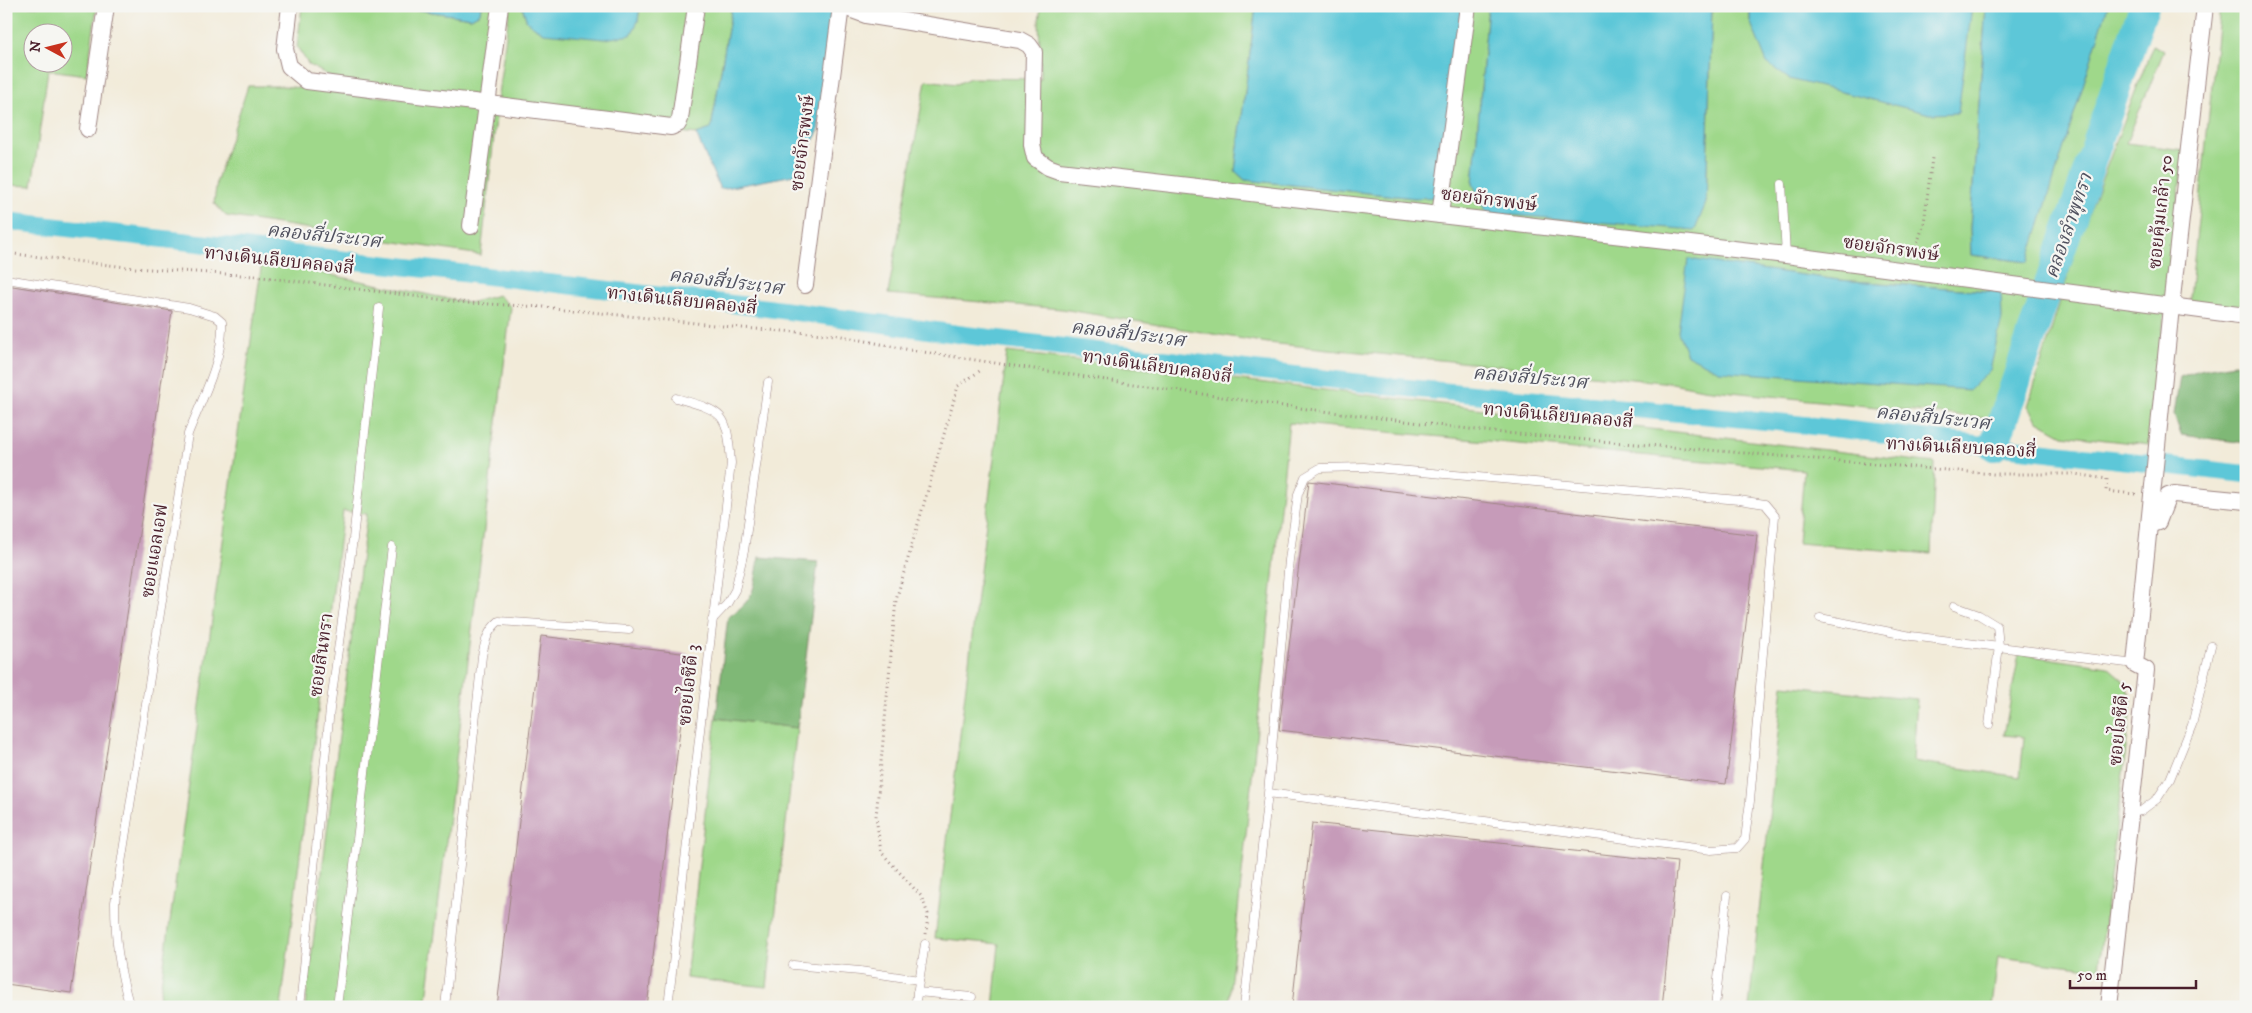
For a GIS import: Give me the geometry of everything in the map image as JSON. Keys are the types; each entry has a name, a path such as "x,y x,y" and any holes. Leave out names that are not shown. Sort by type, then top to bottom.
{"street":[{"path":"88,129 106,6"},
{"path":"290,6 285,49 288,66 307,82 671,127 678,124 680,119 696,6"},
{"path":"471,226 500,6"},
{"name":"ซอยจักรพงษ์","path":"805,285 841,6 866,15 1020,40 1029,45 1034,52 1032,145 1035,158 1048,167 1059,171 1786,255 2246,316"},
{"path":"1440,215 1468,6"},
{"name":"ซอยคุ้มเกล้า 50","path":"2159,422 2170,307 2205,6"},
{"name":"ซอยไอซีดี 5","path":"2109,1007 2146,670 2135,664 2159,422"},
{"path":"2150,521 2158,522 2168,496 2174,494 2246,501"}],"lane":[{"path":"1782,184 1786,255"},
{"name":"ซอยแอลเอฟ","path":"6,279 188,308 215,316 222,322 220,349 215,366 188,434 115,902 115,940 118,963 130,1007"},
{"name":"ซอยสินทรา","path":"300,1007 330,709 353,539 379,308"},
{"path":"712,620 727,604 735,590 744,551 768,382"},
{"name":"ซอยไอซีดี 3","path":"668,1007 731,463 728,429 723,419 712,409 676,398"},
{"path":"1244,1007 1268,793 1288,570 1298,494 1305,477 1320,468 1364,467 1739,500 1765,504 1776,516 1750,801 1745,839 1737,848 1711,850 1268,793"},
{"path":"338,1007 392,546"},
{"path":"1954,606 1979,615 1997,626 1999,646 1989,725"},
{"path":"1820,618 1911,636 2135,664"},
{"path":"445,1007 482,656 486,638 491,627 499,621 629,630"},
{"path":"2130,813 2141,811 2157,799 2170,779 2192,726 2211,646"},
{"path":"1715,1007 1727,896"},
{"path":"915,1007 925,944"},
{"path":"793,965 860,971 919,980"},
{"path":"917,992 972,997"}],"path":[{"path":"1907,272 1924,223 1932,158"},
{"name":"ทางเดินเลียบคลองสี่","path":"6,253 134,268 254,276 469,303 544,307 742,328 837,335 910,350 1283,406 1494,432 1994,474 2075,474 2107,479 2106,491 2136,494 2135,502"},
{"path":"925,944 928,914 921,896 881,852 876,817 896,600 958,386 981,370"}],"green space":[{"path":"6,6 97,6 87,75 64,72 72,72 72,22 22,22 22,72 48,72 32,186 6,185"},
{"path":"302,6 394,6 471,18 480,13 481,6 493,6 480,96 339,81 309,65 297,47"},
{"path":"510,6 522,6 527,22 638,21 640,6 732,6 711,129 696,134 497,109 481,255 226,216 214,203 217,180 248,86 282,86 496,109"},
{"path":"1041,6 1256,6 1235,171 1245,180 1415,198 1467,6 1488,6 1473,184 1706,203 1712,6 1750,6 1750,21 1969,27 1972,6 1986,6 1970,228 1971,255 2027,262 2107,6 2131,6 1993,419 1703,389 1672,383 1268,343 1062,309 888,294 926,80 957,84 970,78 1041,79 1039,21","holes":["1688,260 1839,280 2001,292 1687,355"]},
{"path":"2220,6 2246,6 2246,356 2242,350 2243,312 2189,308"},
{"path":"2153,45 2164,51 2126,143 2184,150 2149,445 2063,435 2038,421 2028,406 2079,239"},
{"path":"262,261 469,303 498,295 511,307 426,1007 305,1007 367,514 343,511 281,1007 158,1007"},
{"path":"1007,352 1935,463 1931,554 1798,543 1804,470 1289,423 1228,1007 993,1007 999,944 935,938"},
{"path":"2246,362 2246,443 2181,435 2174,414 2180,377 2199,370"},
{"path":"759,557 818,562 797,728 716,718 728,617 737,611 749,598 756,577"},
{"path":"2019,654 2108,667 2122,679 2132,698 2099,969 1998,957 1992,1007 1749,1007 1783,685 1917,699 1913,761 2020,777 2024,737 2004,735"},
{"path":"716,718 797,728 767,987 686,978"}],"water":[{"path":"394,6 481,6 480,13 471,18"},
{"path":"522,6 640,6 638,21 631,35 604,39 543,33 527,22"},
{"path":"732,6 834,6 818,132 794,175 720,189 696,134 711,129"},
{"path":"1256,6 1467,6 1444,197 1415,198 1245,180 1235,171"},
{"path":"1488,6 1712,6 1706,203 1695,230 1486,213 1473,184"},
{"path":"1750,6 1972,6 1958,113 1930,114 1789,79 1767,63 1750,21"},
{"path":"1986,6 2107,6 2028,262 1971,255 1970,228"},
{"path":"1688,259 1839,280 2001,292 2002,319 1990,370 1970,390 1719,371 1687,355 1678,332"}],"building":[{"path":"6,285 172,311 71,993 6,984"},
{"path":"1309,481 1757,535 1726,784 1279,730"},
{"path":"541,636 689,654 647,1007 497,1007"},
{"path":"1312,823 1677,862 1662,1007 1292,1007"}],"waterway":[{"name":"คลองลำพุทรา","path":"1994,446 2144,6"},
{"name":"คลองสี่ประเวศ","path":"6,221 767,308 965,335 1386,386 1777,422 2246,474"}]}
